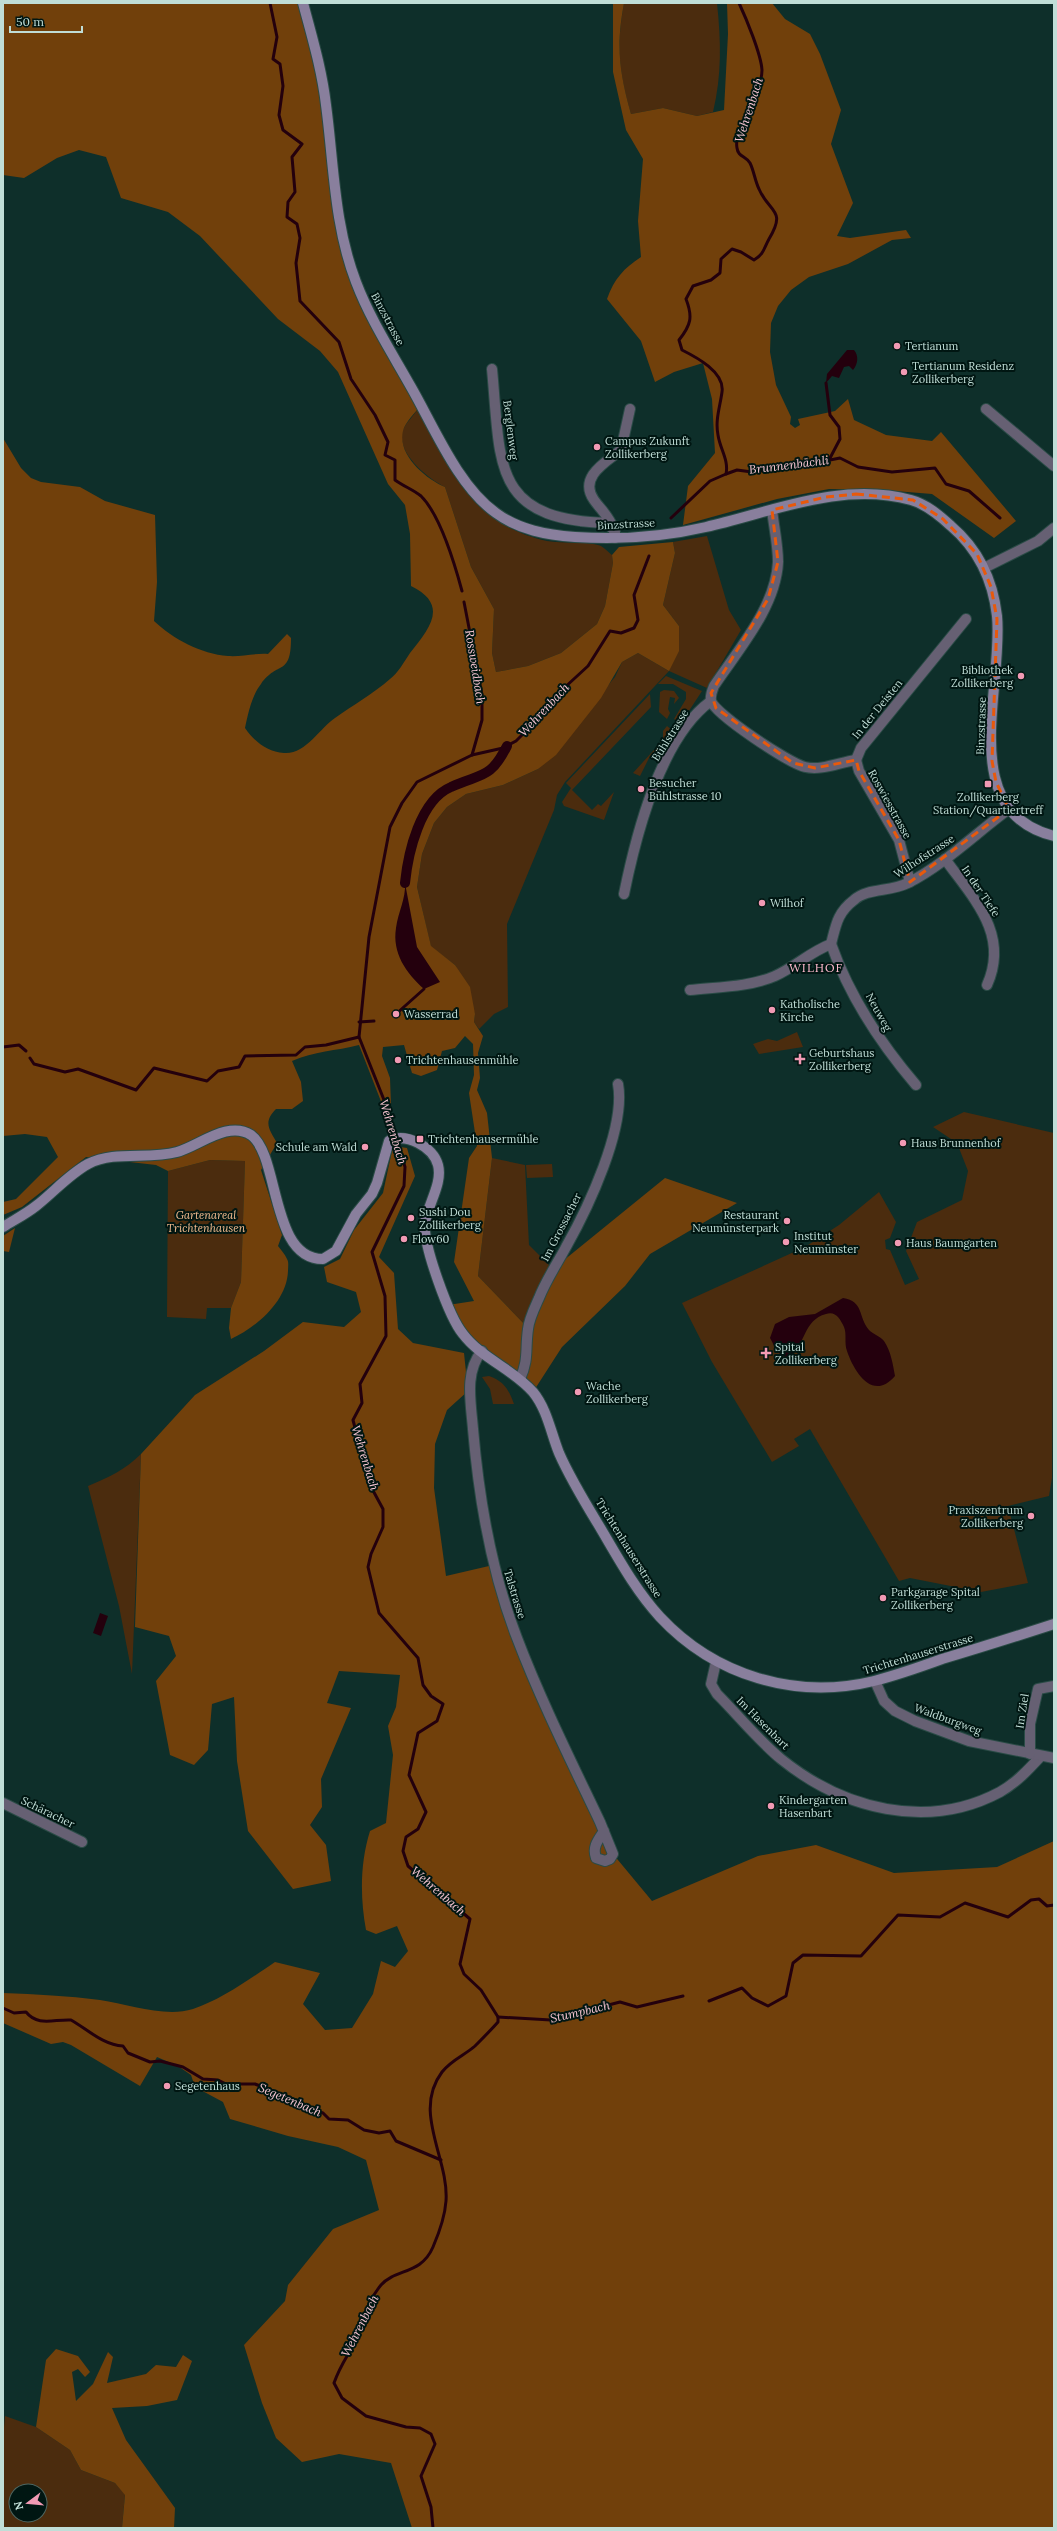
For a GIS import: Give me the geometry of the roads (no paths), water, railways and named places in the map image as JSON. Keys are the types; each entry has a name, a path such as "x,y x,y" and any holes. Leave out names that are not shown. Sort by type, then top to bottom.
{"street":[{"name":"Binzstrasse","path":"303,3 323,84 338,217 351,268 373,319 455,464 485,504 510,522 539,533 556,536 677,533 826,497 856,494 878,494 913,500 932,510 961,534 984,568 997,619 992,761 996,782 1009,809 1026,826 1054,836"},
{"name":"Berglenweg","path":"492,369 500,456 507,479 514,491 526,502 554,517 576,522 608,523 615,535"},
{"path":"615,535 609,517 593,499 589,484 590,477 598,467 621,450 630,409"},
{"path":"986,409 1054,466"},
{"path":"772,510 778,562 774,580 768,599 756,621 714,686 711,693 712,701 724,714 778,756 793,763 815,768 856,760"},
{"path":"984,568 1032,544 1054,528"},
{"name":"In der Deisten","path":"856,760 861,748 966,619"},
{"name":"Bühlstrasse","path":"624,894 637,832 655,785 672,750 697,713 712,701"},
{"name":"Roswiesstrasse","path":"856,760 858,771 899,840 910,882"},
{"name":"Wilhofstrasse","path":"831,944 835,922 855,898 874,891 894,889 910,882 945,859 1009,809"},
{"name":"In der Tiefe","path":"945,859 983,912 991,927 995,945 994,964 987,985"},
{"path":"690,990 758,981 774,977 816,950 831,944"},
{"name":"Neuweg","path":"831,944 860,1003 884,1045 916,1085"},
{"name":"Im Grossacher","path":"520,1379 527,1364 528,1328 539,1296 576,1229 606,1158 617,1118 620,1094 618,1084"},
{"name":"Trichtenhauserstrasse","path":"3,1227 36,1206 74,1173 96,1160 118,1156 160,1155 177,1152 222,1133 233,1130 247,1133 257,1141 263,1153 284,1222 298,1248 309,1257 323,1259 336,1251 356,1214 372,1194 381,1171 386,1147 389,1141 394,1138 405,1139 427,1149 438,1164 438,1179 425,1223 425,1237 451,1314 464,1336 520,1379 538,1400 573,1482 644,1598 677,1634 716,1662 760,1680 788,1685 825,1688 875,1681 1054,1624"},
{"name":"Talstrasse","path":"482,1351 476,1359 470,1374 472,1415 481,1502 494,1565 516,1638 536,1686 604,1831"},
{"name":"Im Hasenbart","path":"716,1662 711,1684 716,1694 781,1759 827,1788 863,1805 901,1812 938,1811 973,1804 1001,1791 1024,1774 1041,1756"},
{"name":"Waldburgweg","path":"875,1681 884,1701 895,1711 915,1721 969,1741 1054,1758"},
{"name":"Im Ziel","path":"1030,1754 1030,1724 1038,1689 1054,1686"},
{"name":"Schäracher","path":"3,1803 82,1842"}],"waterway":[{"name":"Rossweidbach","path":"270,3 277,37 273,59 280,64 283,86 279,115 283,130 302,144 292,157 295,192 288,202 287,217 297,224 300,238 296,263 300,301 339,342 351,379 375,415 388,442 385,455 395,460 395,480 421,496 428,504 446,541 462,591"},
{"name":"Wehrenbach","path":"671,518 710,481 726,474 727,469 717,429 722,385 719,378 708,366 682,350 679,340 690,321 690,311 686,299 693,286 711,280 720,273 721,259 732,249 741,252 754,260 757,258 763,251 776,222 774,212 763,197 756,183 750,163 740,155 737,148 739,131 758,90 762,70 756,46 739,3"},
{"path":"826,383 830,415 839,427 840,439 829,460"},
{"name":"Brunnenbächli","path":"726,474 737,470 752,472 800,466 840,458 858,467 892,472 935,468 946,484 969,491 1000,518"},
{"name":"Wehrenbach","path":"433,2528 431,2507 421,2476 435,2444 431,2434 420,2428 406,2427 366,2416 342,2398 334,2383 339,2370 354,2343 367,2308 381,2285 394,2276 415,2267 422,2262 428,2256 433,2247 441,2224 446,2201 442,2168 431,2119 430,2103 434,2087 442,2072 454,2061 475,2046 498,2022 498,2017 481,1990 464,1974 460,1964 470,1919 408,1866 403,1851 406,1837 418,1829 426,1812 409,1775 418,1733 437,1721 443,1704 431,1696 423,1685 418,1658 379,1613 368,1567 371,1554 383,1527 383,1509 370,1485 353,1420 362,1403 360,1384 386,1336 385,1296 372,1252 404,1186 405,1167 388,1110 359,1037 369,937 390,827 402,803 417,782 472,755 503,748 516,741 546,711 563,689 588,666 610,631 621,633 634,628 638,620 634,595 649,556"},
{"name":"Rossweidbach","path":"464,602 482,695 482,720 472,755"},
{"path":"405,883 413,843 424,815 431,803 440,794 451,787 484,774 490,770 501,757 507,746"},
{"path":"396,1014 424,989"},
{"path":"359,1022 374,1021"},
{"path":"30,1058 34,1064 65,1072 78,1069 136,1090 154,1068 207,1081 218,1071 239,1067 245,1056 296,1055 305,1047 326,1045 359,1037"},
{"path":"3,1047 19,1045 26,1051"},
{"name":"Stumpbach","path":"709,2001 742,1988 752,1998 768,2006 786,1996 793,1963 803,1955 861,1956 898,1915 940,1917 965,1903 1008,1917 1031,1900 1039,1899 1047,1906 1054,1905"},
{"name":"Stumpbach","path":"498,2017 551,2020 620,2002 637,2007 683,1996"},
{"name":"Segetenbach","path":"3,2008 14,2013 26,2012 31,2017 41,2021 71,2020 102,2040 123,2046 128,2053 150,2062 160,2061 183,2067 203,2079 218,2080 226,2084 255,2084 291,2098 296,2105 323,2113 329,2119 348,2120 364,2130 379,2133 390,2131 396,2141 441,2160"}],"place":[{"name":"Tertianum","path":"897,346"},
{"name":"Tertianum Residenz Zollikerberg","path":"904,372"},
{"name":"Campus Zukunft Zollikerberg","path":"597,447"},
{"name":"Bibliothek Zollikerberg","path":"1021,676"},
{"name":"Zollikerberg Station/Quartiertreff","path":"988,784"},
{"name":"Besucher Bühlstrasse 10","path":"641,789"},
{"name":"Wilhof","path":"762,903"},
{"name":"Katholische Kirche","path":"772,1010"},
{"name":"Wasserrad","path":"396,1014"},
{"name":"Geburtshaus Zollikerberg","path":"800,1059"},
{"name":"Trichtenhausenmühle","path":"398,1060"},
{"name":"Trichtenhausermühle","path":"420,1139"},
{"name":"Haus Brunnenhof","path":"903,1143"},
{"name":"Schule am Wald","path":"365,1147"},
{"name":"Sushi Dou Zollikerberg","path":"411,1218"},
{"name":"Restaurant Neumünsterpark","path":"787,1221"},
{"name":"Flow60","path":"404,1239"},
{"name":"Institut Neumünster","path":"786,1242"},
{"name":"Haus Baumgarten","path":"898,1243"},
{"name":"Spital Zollikerberg","path":"766,1353"},
{"name":"Wache Zollikerberg","path":"578,1392"},
{"name":"Praxiszentrum Zollikerberg","path":"1031,1516"},
{"name":"Parkgarage Spital Zollikerberg","path":"883,1598"},
{"name":"Kindergarten Hasenbart","path":"771,1806"},
{"name":"Segetenhaus","path":"167,2086"}],"district":[{"name":"WILHOF","path":"816,968"}],"park label":[{"name":"Gartenareal Trichtenhausen","path":"206,1221"}]}
